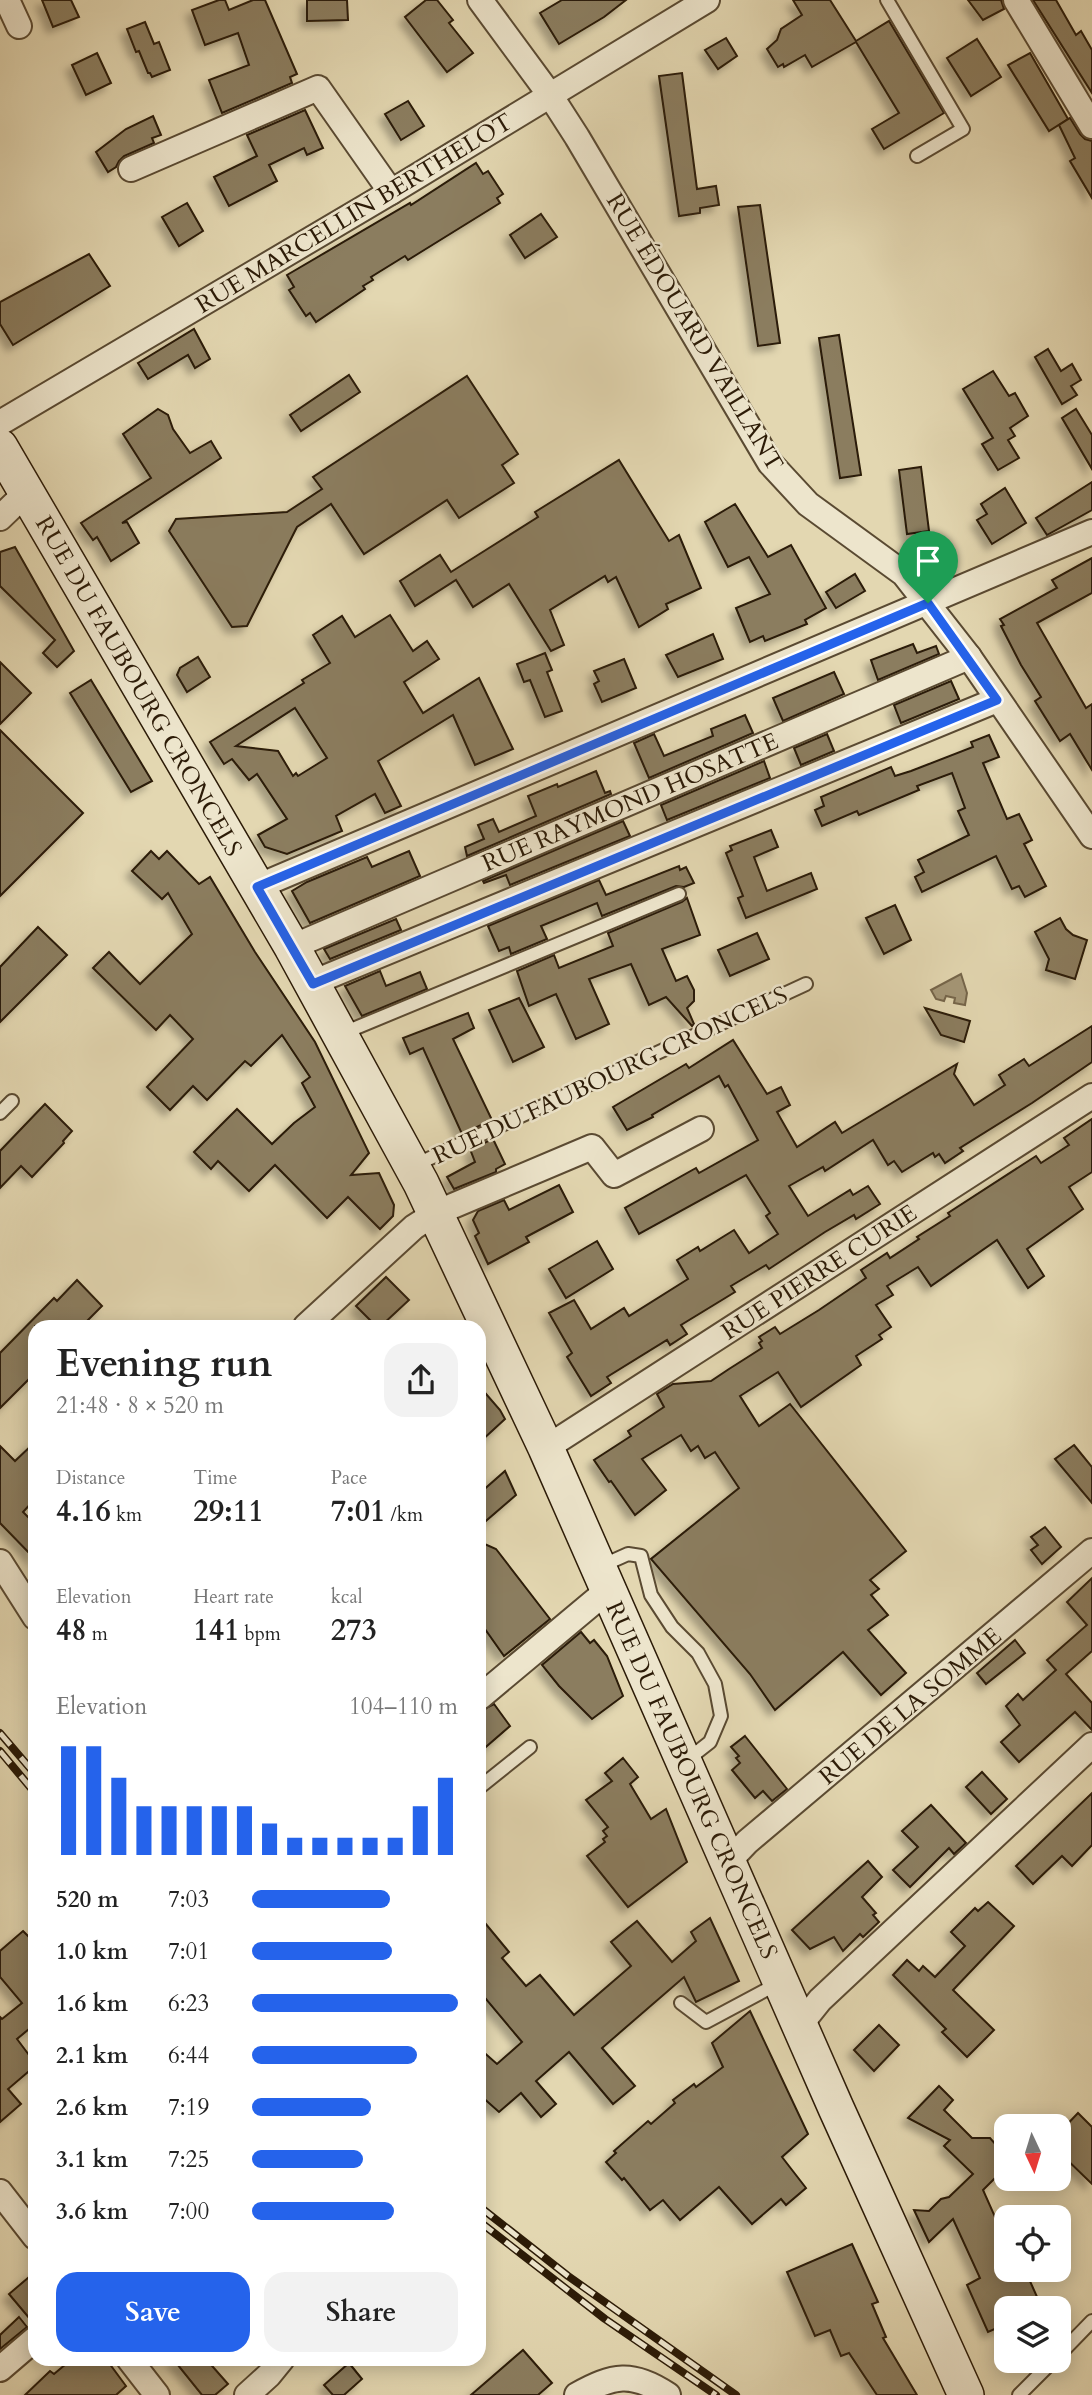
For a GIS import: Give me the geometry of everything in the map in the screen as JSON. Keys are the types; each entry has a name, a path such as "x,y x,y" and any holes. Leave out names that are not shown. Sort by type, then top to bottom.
{"main road":[{"name":"RUE DU FAUBOURG CRONCELS","path":"0,447 292,947 436,1213 546,1448 966,2395"}],"street":[{"path":"8,0 19,26"},
{"name":"RUE ÉDOUARD VAILLANT","path":"480,0 550,95 770,463 808,504 904,574 968,657 1092,836"},
{"name":"RUE MARCELLIN BERTHELOT","path":"0,423 391,192 707,0"},
{"path":"1016,0 1092,126"},
{"path":"131,169 318,88 391,192"},
{"path":"0,518 26,493"},
{"path":"257,887 1092,532"},
{"name":"RUE RAYMOND HOSATTE","path":"292,947 968,657"},
{"path":"313,984 997,700"},
{"name":"RUE PIERRE CURIE","path":"546,1448 1092,1096"},
{"path":"313,1320 414,1227 436,1213 592,1147 614,1175 701,1129"},
{"name":"RUE DE LA SOMME","path":"729,1861 747,1842 1092,1552"},
{"path":"0,1562 28,1600"},
{"path":"486,1691 603,1579"},
{"path":"800,2025 830,1991 1092,1745"},
{"path":"0,2192 28,2228"},
{"path":"0,2370 28,2345"},
{"path":"134,2366 157,2395"},
{"path":"247,2395 276,2366"},
{"path":"577,2395 600,2382 631,2377 668,2395"}],"lane":[{"path":"887,0 963,129 917,156"},
{"path":"340,1034 679,894"},
{"name":"RUE DU FAUBOURG CRONCELS","path":"413,1167 806,984"},
{"path":"0,1113 12,1101"},
{"path":"603,1579 628,1554 641,1556 651,1595 672,1627 698,1653 715,1684 721,1716 710,1742 684,1762"},
{"path":"486,1782 530,1747"},
{"path":"681,2003 706,2022 781,1982"},
{"path":"1071,2343 1092,2321"},
{"path":"1020,2395 1041,2373"}],"shaded area":[{"path":"961,974 967,993 965,1005 954,1003 955,998 946,996 944,1001 936,999 931,990"}],"building":[{"path":"42,0 71,0 79,17 53,27"},
{"path":"225,0 229,10 253,0 265,0 297,74 290,77 292,83 222,113 209,80 249,65 238,33 205,45 192,10"},
{"path":"307,0 347,0 348,20 307,21"},
{"path":"426,0 437,0 453,20 449,23 473,53 447,72 405,17"},
{"path":"562,0 626,0 604,17 559,44 540,13"},
{"path":"793,0 830,0 856,41 889,21 944,113 884,149 872,129 899,113 856,42 812,67 805,55 784,67 783,64 778,67 767,49 777,40 781,29 802,15"},
{"path":"968,0 1001,0 1004,9 983,20"},
{"path":"1033,0 1056,0 1076,35 1081,31 1092,50 1092,93"},
{"path":"145,22 154,44 159,42 170,70 152,77 139,51 136,52 127,29"},
{"path":"726,38 737,56 718,69 705,50"},
{"path":"977,39 1001,77 971,96 947,58"},
{"path":"97,53 111,83 86,95 72,65"},
{"path":"1030,53 1068,119 1049,131 1008,65"},
{"path":"682,73 697,189 716,186 719,205 700,208 700,213 679,216 659,76"},
{"path":"408,101 424,126 401,140 385,114"},
{"path":"305,110 323,148 307,155 304,148 269,165 277,181 229,206 214,177 257,156 247,135"},
{"path":"153,116 161,135 152,138 154,143 124,156 116,167 108,172 96,152 126,129"},
{"path":"1070,118 1080,134 1092,141 1092,198 1070,161 1075,158 1059,125"},
{"path":"476,163 483,174 488,171 503,194 497,198 500,203 408,260 405,256 371,277 373,280 363,286 365,289 316,322 310,313 306,316 289,290 294,287 287,275 410,203 411,205"},
{"path":"187,203 203,231 179,246 162,217"},
{"path":"760,205 780,343 758,346 738,207"},
{"path":"541,214 557,237 525,258 510,235"},
{"path":"89,254 110,286 13,345 0,324 0,302"},
{"path":"194,329 210,359 195,368 188,355 148,379 138,363"},
{"path":"839,335 861,475 840,478 819,338"},
{"path":"1048,349 1061,371 1072,364 1081,380 1071,386 1077,395 1062,404 1035,357"},
{"path":"993,371 1009,396 1015,393 1028,416 1010,428 1015,436 1008,440 1019,458 998,470 982,444 993,438 963,389"},
{"path":"349,375 360,392 301,431 290,415"},
{"path":"467,376 518,454 502,465 514,483 459,518 447,500 364,554 331,504 297,527 247,626 232,627 169,531 176,519 287,512 322,489 313,477"},
{"path":"158,409 168,415 173,429 190,453 211,441 221,458 122,523 127,522 139,543 111,561 97,537 93,540 81,523 151,478 123,434"},
{"path":"1076,409 1092,435 1092,469 1062,418"},
{"path":"619,460 669,541 679,535 701,588 666,604 668,609 639,627 616,577 608,582 605,576 550,610 564,645 551,651 509,584 473,607 456,580 415,606 400,581 440,555 451,572 538,517 535,512"},
{"path":"921,467 929,531 907,534 899,470"},
{"path":"1092,482 1092,510 1047,535 1036,518"},
{"path":"1005,488 1026,523 992,544 977,520 987,514 981,504"},
{"path":"735,504 768,557 791,545 826,608 805,620 807,624 765,641 763,636 750,642 736,608 770,594 749,557 728,567 705,522"},
{"path":"15,547 74,651 57,667 43,653 55,640 0,586 0,552"},
{"path":"1092,558 1092,593 1037,623 1086,708 1092,704 1092,770 1070,734 1060,741 1035,701 1041,697 1021,665 1000,619 1057,588 1052,580"},
{"path":"855,574 865,591 836,608 826,592"},
{"path":"390,615 413,651 427,641 439,659 404,682 423,713 479,678 513,749 475,765 453,715 378,761 401,806 385,813 375,794 336,816 342,831 287,854 265,847 258,835 287,819 257,774 249,780 232,759 224,764 210,742 304,683 302,680 330,663 313,635 342,616 355,637","holes":["295,708 327,758 298,776 296,773 293,776 278,751 236,746"]},
{"path":"713,634 723,659 678,677 666,655"},
{"path":"913,644 917,653 936,646 939,654 878,680 871,660"},
{"path":"545,653 552,670 547,672 562,711 545,717 530,680 524,682 517,664"},
{"path":"198,657 210,677 187,692 177,675 180,668"},
{"path":"624,659 636,688 602,702 594,684 599,681 594,671"},
{"path":"0,662 31,693 0,724"},
{"path":"834,672 844,694 783,721 773,698"},
{"path":"91,680 152,781 131,792 70,693"},
{"path":"951,681 959,699 901,723 894,705"},
{"path":"745,715 753,733 649,778 634,743 654,734 664,756 713,736 711,729"},
{"path":"0,730 83,813 0,896"},
{"path":"827,734 834,751 801,765 794,748"},
{"path":"989,735 999,757 983,763 1007,819 1019,814 1032,840 1024,844 1046,886 1025,897 1019,886 1012,889 996,856 922,892 915,877 924,872 918,860 969,835 958,811 965,808 952,773 917,786 919,790 859,815 857,811 822,826 815,810 824,806 821,797 891,767 895,776 911,771 973,747 971,742"},
{"path":"764,761 770,778 667,820 661,805"},
{"path":"596,771 605,793 610,791 611,794 467,856 465,847 484,839 478,825 493,819 499,832 536,816 528,796"},
{"path":"623,821 630,836 510,885 506,875 484,883 483,881"},
{"path":"771,830 778,847 754,857 767,891 811,873 817,889 746,918 738,898 743,896 726,853 732,850 730,846"},
{"path":"151,851 159,859 167,851 199,884 210,877 255,952 315,1042 369,1153 351,1175 379,1173 394,1205 393,1216 380,1229 348,1197 327,1218 275,1165 249,1191 218,1161 211,1169 194,1152 237,1109 272,1144 315,1107 302,1083 310,1077 282,1035 251,1066 245,1061 207,1100 193,1086 170,1110 147,1087 193,1039 170,1015 156,1030 93,968 109,952 140,984 192,934 168,893 162,899 132,871"},
{"path":"409,851 420,876 310,923 292,891 367,857 372,867"},
{"path":"679,866 680,870 686,867 694,883 684,887 676,886 602,916 597,903 541,926 547,939 511,954 509,947 499,951 488,926 599,880 606,895"},
{"path":"687,898 700,935 662,949 676,981 687,976 694,990 694,1001 687,1008 694,1024 692,1026 666,997 649,1005 631,964 589,979 609,1024 576,1039 556,994 529,1006 517,971 554,955 559,968 613,946 608,933"},
{"path":"895,905 911,940 884,954 866,918"},
{"path":"1060,918 1073,935 1087,940 1075,979 1046,970 1049,959 1035,932"},
{"path":"396,919 401,930 330,959 324,949"},
{"path":"38,927 67,955 0,1022 0,967"},
{"path":"757,933 769,959 730,976 718,950"},
{"path":"380,971 386,986 420,972 427,989 362,1016 345,986"},
{"path":"519,998 544,1047 513,1062 489,1010"},
{"path":"925,1008 970,1021 964,1042 941,1035"},
{"path":"468,1013 474,1028 453,1039 492,1120 462,1134 423,1048 410,1054 403,1038"},
{"path":"1092,1026 1092,1062 960,1148 963,1151 945,1163 939,1154 935,1157 933,1153 902,1172 894,1161 888,1165 873,1140 825,1171 823,1167 789,1186 808,1216 850,1190 853,1195 868,1186 880,1204 856,1219 854,1215 769,1269 766,1265 731,1286 735,1292 681,1325 687,1334 670,1345 667,1340 607,1377 611,1383 591,1396 567,1357 572,1353 549,1313 574,1300 591,1329 624,1308 629,1316 688,1279 677,1260 698,1247 700,1251 734,1230 749,1253 778,1234 766,1216 770,1213 746,1175 639,1234 625,1208 696,1168 699,1173 758,1140 728,1085 725,1087 719,1076 627,1130 613,1107 686,1064 689,1068 733,1040 767,1094 781,1087 790,1105 777,1112 797,1147 835,1122 842,1133 957,1064 954,1074 974,1105 1005,1085 999,1075 1024,1059 1029,1066"},
{"path":"45,1104 72,1131 32,1177 21,1166 0,1188 0,1151"},
{"path":"1092,1119 1092,1172 1069,1187 1083,1209 1027,1249 1044,1276 1028,1288 997,1240 931,1286 918,1267 887,1286 893,1295 876,1305 891,1327 879,1335 882,1339 856,1356 861,1365 801,1407 778,1372 740,1396 759,1426 790,1404 906,1551 870,1580 879,1589 871,1595 888,1615 868,1630 906,1673 881,1695 843,1652 775,1710 750,1674 651,1559 739,1488 715,1452 705,1458 698,1446 691,1451 681,1435 642,1459 666,1490 635,1515 594,1460 631,1436 628,1431 664,1407 657,1394 673,1384 711,1381 762,1348 759,1337 775,1327 780,1334 819,1310 866,1278 861,1270 887,1253 890,1258 950,1216 948,1213 1036,1156 1041,1163 1069,1145 1064,1138"},
{"path":"493,1139 505,1164 496,1169 496,1172 454,1189 447,1177 475,1162 470,1149"},
{"path":"559,1185 573,1212 526,1237 529,1242 488,1264 475,1236 479,1233 473,1220 478,1211 504,1200 509,1210"},
{"path":"597,1241 613,1269 566,1298 549,1269"},
{"path":"386,1277 409,1300 387,1320 370,1320 356,1306"},
{"path":"77,1280 102,1306 88,1320 32,1320 54,1298 57,1301"},
{"path":"28,1324 28,1380 0,1408 0,1353"},
{"path":"486,1394 500,1410 505,1419 486,1436"},
{"path":"1074,1445 1092,1467 1092,1503 1055,1459"},
{"path":"0,1446 15,1461 28,1449 28,1507 23,1512 28,1517 28,1552 0,1523"},
{"path":"505,1471 516,1495 486,1521 486,1488"},
{"path":"1045,1527 1061,1547 1042,1564 1031,1550 1038,1545 1031,1537"},
{"path":"486,1545 496,1549 550,1619 504,1656 486,1630"},
{"path":"1092,1578 1092,1651 1066,1674 1092,1703 1092,1730 1075,1712 1019,1762 1001,1742 1020,1725 1006,1706 1018,1694 1023,1700 1056,1670 1047,1660 1087,1625 1067,1602"},
{"path":"581,1632 590,1643 594,1640 607,1656 623,1696 592,1719 542,1665"},
{"path":"1015,1640 1025,1653 986,1684 977,1673"},
{"path":"494,1704 510,1726 486,1747 486,1708"},
{"path":"745,1736 787,1789 772,1801 763,1791 755,1798 732,1770 740,1763 736,1758 739,1756 731,1747"},
{"path":"623,1758 638,1777 630,1784 651,1819 666,1809 687,1862 628,1907 587,1856 605,1842 603,1839 607,1836 603,1831 608,1827 586,1800 612,1781 605,1773"},
{"path":"982,1772 1007,1799 991,1814 966,1787"},
{"path":"1092,1793 1092,1845 1072,1866 1062,1856 1033,1884 1016,1866"},
{"path":"931,1805 966,1843 954,1854 949,1848 910,1887 893,1870 918,1847 902,1831"},
{"path":"868,1861 882,1877 862,1897 876,1913 873,1915 879,1922 863,1937 860,1934 843,1951 834,1937 810,1949 792,1930"},
{"path":"988,1902 1014,1926 953,1990 994,2030 967,2057 942,2032 946,2029 893,1975 907,1960 919,1971 923,1966 935,1977 965,1946 951,1932 975,1908 978,1911"},
{"path":"710,1918 739,1981 696,2002 684,1977 602,2048 635,2086 613,2104 569,2052 536,2081 556,2104 541,2117 521,2093 499,2112 486,2100 486,2054 497,2064 522,2042 486,1999 486,1924 509,1952 502,1958 526,1986 540,1975 574,2015 631,1966 611,1942 637,1921 672,1962 696,1941 691,1932"},
{"path":"23,1931 28,1936 28,2030 17,2039 28,2054 28,2072 8,2089 21,2104 0,2122 0,2017 2,2019 22,2003 0,1977 0,1951"},
{"path":"750,2011 808,2134 782,2157 806,2188 786,2205 781,2199 752,2224 719,2187 680,2220 663,2200 650,2210 624,2178 622,2180 606,2162 616,2153 614,2151 648,2121 651,2124 675,2103 673,2100 723,2067 712,2043"},
{"path":"879,2025 899,2045 874,2071 854,2050"},
{"path":"939,2086 953,2100 944,2110 972,2138 990,2138 994,2142 994,2179 983,2190 994,2215 994,2282 1030,2282 1037,2296 994,2296 994,2329 988,2332 967,2285 980,2278 953,2219 929,2242 914,2210 929,2211 941,2199 949,2197 973,2174 944,2146 950,2140 908,2118"},
{"path":"1078,2113 1092,2127 1092,2184 1071,2164 1071,2120"},
{"path":"852,2244 878,2302 872,2304 886,2337 883,2338 917,2395 877,2395 849,2353 841,2356 830,2330 815,2336 787,2272"},
{"path":"28,2278 28,2317 9,2294"},
{"path":"19,2317 27,2327 0,2349 0,2335"},
{"path":"523,2350 552,2383 538,2395 471,2395"},
{"path":"64,2366 111,2366 126,2386 116,2395 25,2395 50,2371 54,2374"},
{"path":"179,2366 212,2366 228,2384 215,2395 202,2395"},
{"path":"346,2366 351,2366 362,2379 344,2395 333,2395 324,2385"}],"railway":[{"path":"0,1733 28,1766"},
{"path":"0,1751 28,1785"},
{"path":"486,2212 568,2276 736,2395"},
{"path":"486,2227 605,2319 716,2395"}],"route":[{"path":"928,603 997,700 313,984 257,887 380,835 928,603"}]}
